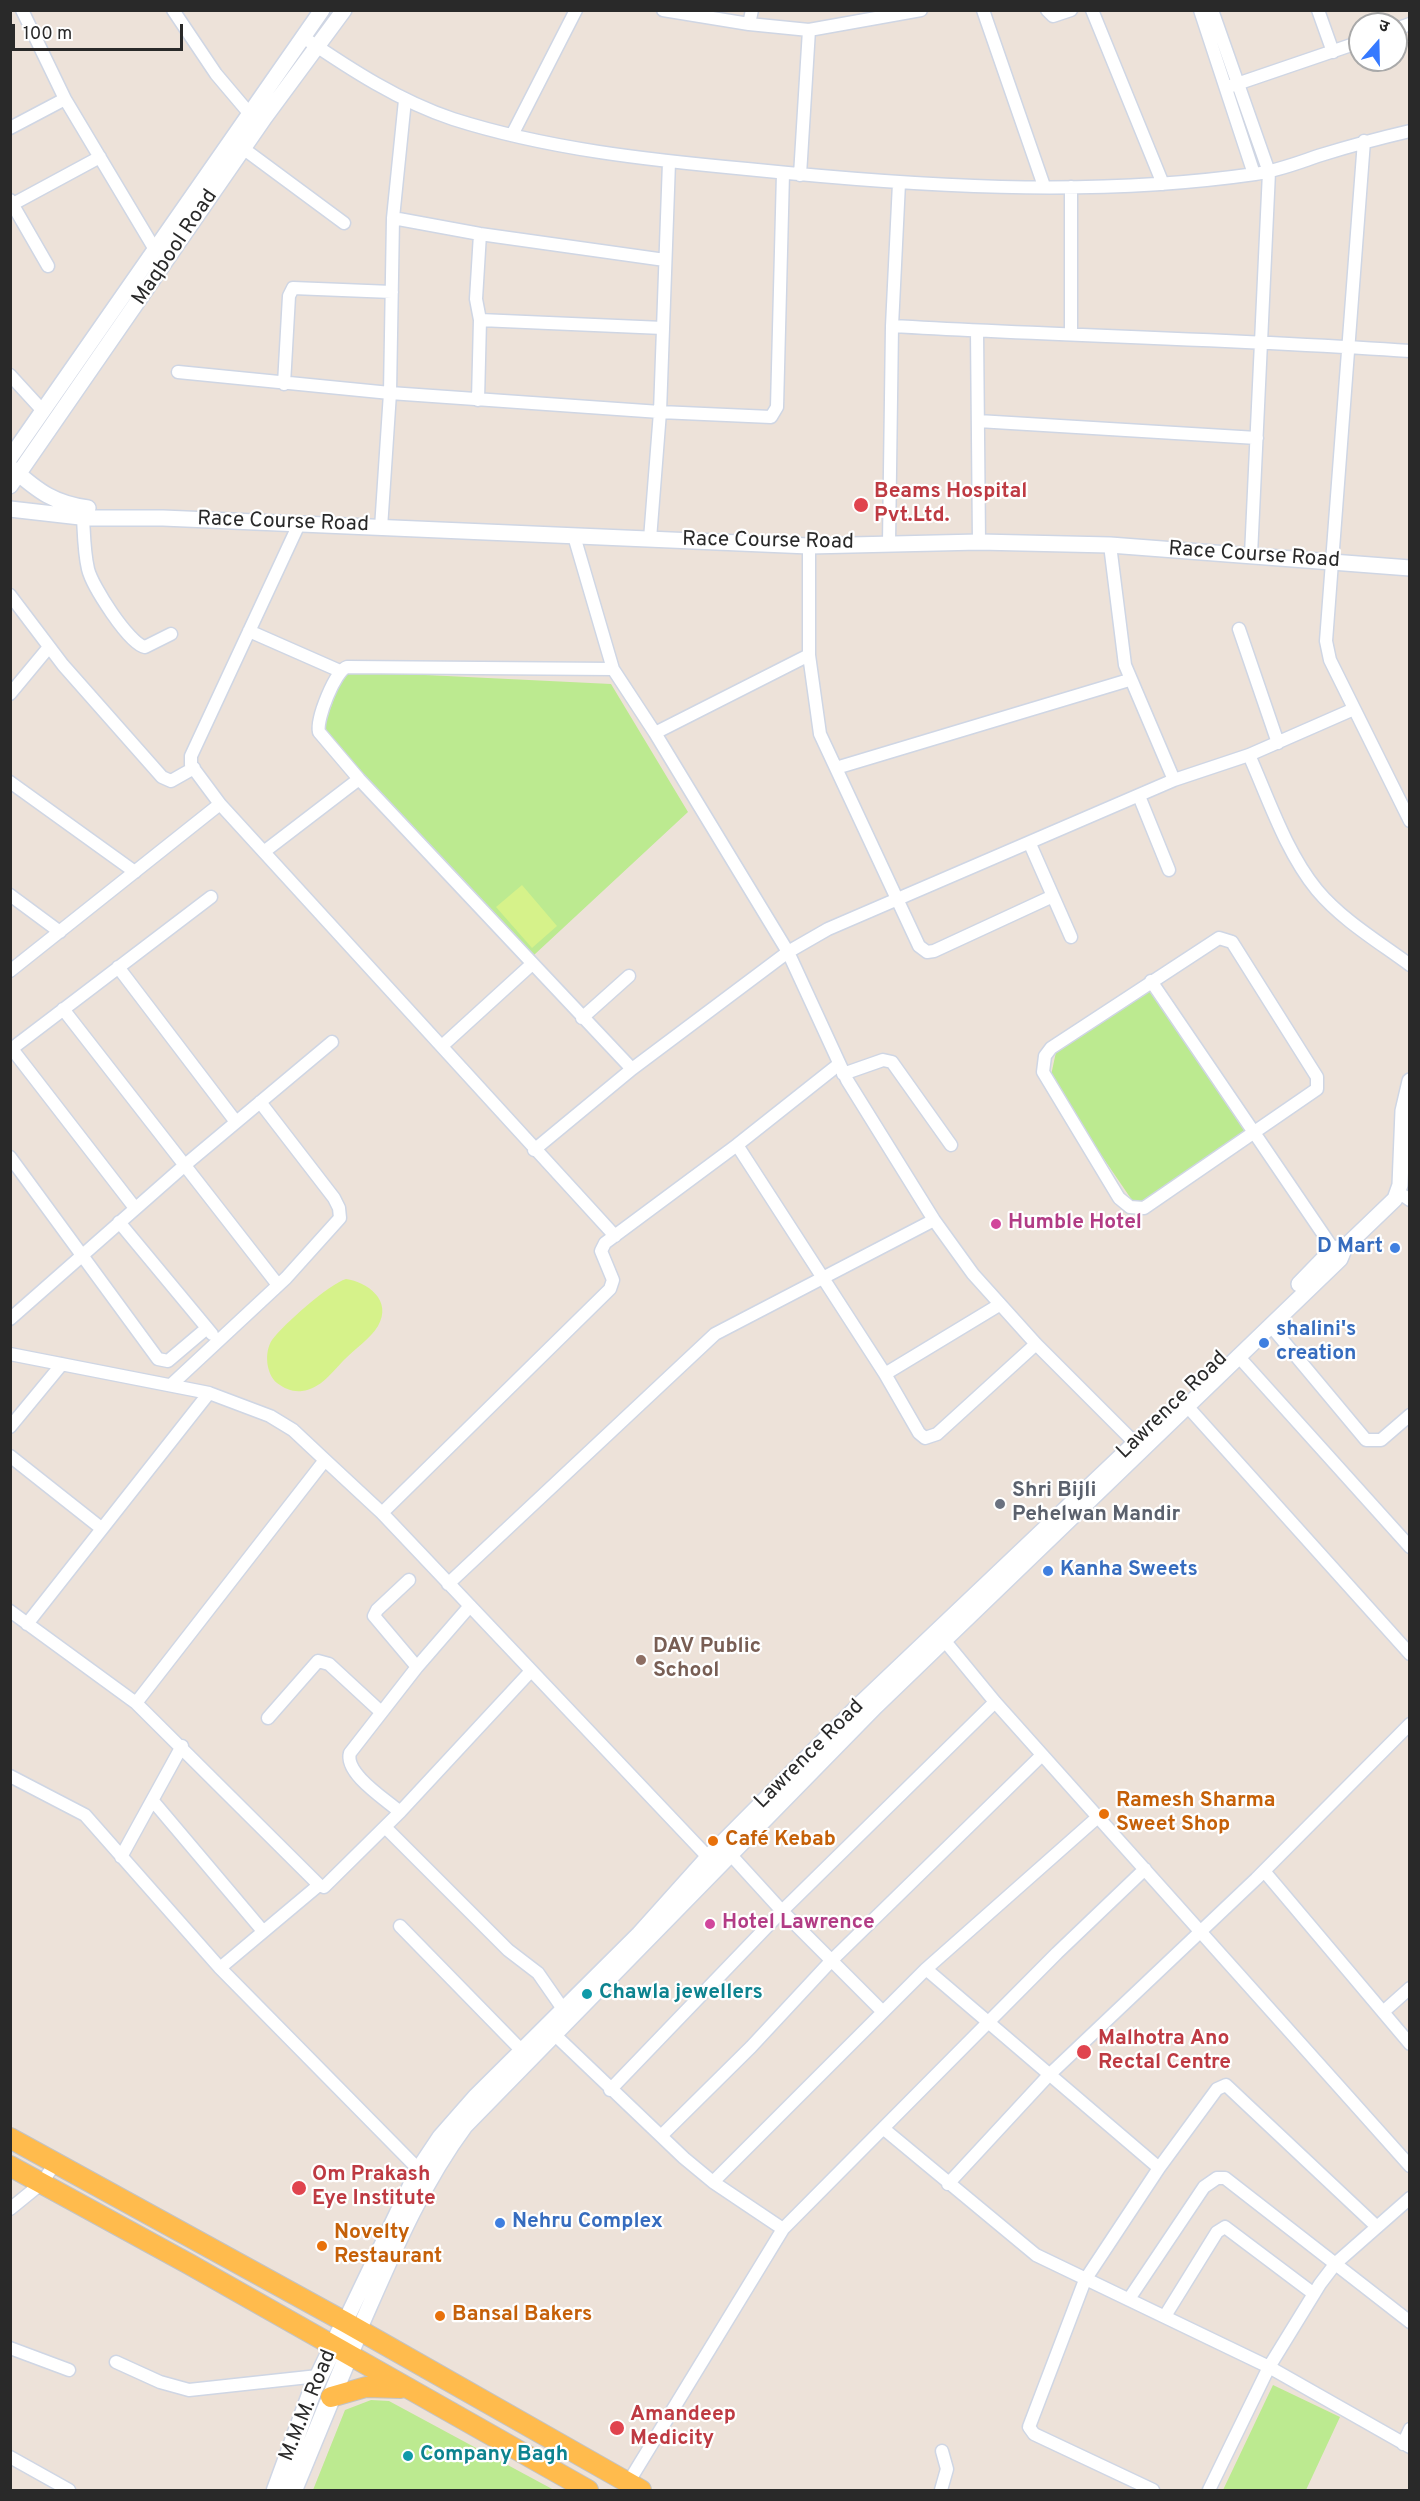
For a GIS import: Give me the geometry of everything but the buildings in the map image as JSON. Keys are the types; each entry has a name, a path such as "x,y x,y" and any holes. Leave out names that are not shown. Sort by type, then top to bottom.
{"main road":[{"path":"10,2138 352,2326 635,2487"},
{"path":"10,2166 588,2490"},
{"name":"M.M.M. Road","path":"276,2490 318,2376 340,2350 352,2326"},
{"name":"M.M.M. Road","path":"293,2490 331,2397 340,2350"},
{"path":"331,2397 366,2387 407,2389"}],"street":[{"path":"22,10 65,99 154,248"},
{"path":"173,10 216,74 249,113"},
{"name":"Maqbool Road","path":"10,458 154,248 322,10"},
{"name":"Maqbool Road","path":"14,476 344,10"},
{"path":"512,135 576,10"},
{"path":"663,10 748,24 809,30 921,10"},
{"path":"748,24 752,10"},
{"path":"983,10 1044,186"},
{"path":"1047,10 1053,16 1071,10"},
{"path":"1092,10 1163,184"},
{"path":"1200,10 1269,172 1263,342 1251,555"},
{"path":"1212,10 1254,174"},
{"path":"1318,10 1333,52"},
{"path":"800,175 809,30"},
{"path":"303,37 405,100 452,118 512,135 669,162 800,175 899,183 1071,187 1163,184 1269,172 1364,141 1410,131"},
{"path":"1233,85 1348,46"},
{"path":"10,128 65,99"},
{"path":"381,528 390,393 393,218 405,100"},
{"path":"1364,141 1332,561 1328,651 1354,710 1410,821"},
{"path":"244,149 344,223"},
{"path":"48,266 12,202 100,157"},
{"path":"650,539 660,412 669,162"},
{"path":"178,372 390,393 765,419 775,412 783,173"},
{"path":"889,543 892,326 899,183"},
{"path":"1071,187 1071,333"},
{"path":"393,218 480,234 665,260"},
{"path":"478,400 480,320 476,299 480,234"},
{"path":"284,384 289,296 293,288 392,292"},
{"path":"480,320 663,328"},
{"path":"892,326 1071,333 1138,339 1263,342 1410,351"},
{"path":"976,331 979,542"},
{"path":"10,375 43,411"},
{"path":"978,421 1257,438"},
{"name":"Race Course Road","path":"14,476 49,498 65,505 163,518"},
{"name":"Race Course Road","path":"10,508 83,517 163,518 809,546 979,542 1110,545 1410,568"},
{"path":"83,517 88,571 96,588 127,632 137,644 145,647 171,634"},
{"path":"299,524 191,756 194,768 220,804 615,1236"},
{"path":"574,536 613,669 655,733 788,952 841,1070 934,1220 999,1305 1135,1443"},
{"path":"1110,545 1121,647 1130,680 1174,780"},
{"path":"809,546 809,655 820,734 919,946 927,952 1053,896"},
{"path":"10,595 48,646 164,779 171,781 194,768"},
{"path":"1239,628 1278,743"},
{"path":"249,631 340,671"},
{"path":"10,694 48,646"},
{"path":"655,733 809,655"},
{"path":"613,669 347,667 340,671 319,717 318,728 359,779 632,1069"},
{"path":"836,768 1130,680"},
{"path":"534,1150 632,1069 788,952 828,928 1030,844 1174,780 1249,755 1354,710"},
{"path":"1249,755 1296,858 1318,891 1336,908 1410,965"},
{"path":"264,851 359,779"},
{"path":"10,782 135,872"},
{"path":"1138,796 1168,870"},
{"path":"10,971 220,804"},
{"path":"1030,844 1071,937"},
{"path":"10,895 60,932"},
{"path":"135,1208 11,1050 211,897"},
{"path":"1219,938 1232,942 1317,1077 1319,1084 1314,1094 1253,1132 1144,1208 1130,1207 1119,1198 1042,1072 1043,1064 1051,1048 1151,981 1213,939 1219,938"},
{"path":"442,1046 532,964"},
{"path":"118,967 236,1122"},
{"path":"582,1018 629,976"},
{"path":"1151,981 1253,1132 1339,1252"},
{"path":"63,1010 278,1285"},
{"path":"10,1319 135,1208 332,1042"},
{"path":"382,1513 610,1289 613,1280 601,1249 615,1236 737,1145 841,1070 883,1060 892,1062 951,1145"},
{"path":"1404,1196 1403,1111 1410,1081"},
{"path":"171,1385 278,1285 337,1223 340,1214 333,1198 260,1102"},
{"path":"737,1145 885,1374 919,1433 925,1438 931,1437 966,1410 1036,1344"},
{"path":"10,1157 158,1359 168,1361 207,1328"},
{"name":"Lawrence Road","path":"352,2326 418,2170 440,2137 464,2109 526,2054 555,2035 730,1854 814,1760 1135,1443 1339,1252 1404,1196"},
{"path":"448,1584 698,1347 715,1334 934,1220"},
{"path":"119,1222 218,1341"},
{"name":"Lawrence Road","path":"352,2326 430,2181 465,2126 563,2009 639,1934 708,1857 944,1640 1122,1472 1270,1325 1339,1252"},
{"path":"885,1374 999,1305"},
{"path":"1270,1325 1366,1440 1381,1440 1410,1415"},
{"path":"10,1354 209,1393 270,1416 293,1430 382,1513 530,1672 708,1857"},
{"path":"1238,1356 1410,1547"},
{"path":"10,1427 62,1364"},
{"path":"27,1624 209,1393"},
{"path":"1187,1406 1410,1654"},
{"path":"10,1456 102,1528"},
{"path":"136,1703 326,1460"},
{"path":"410,1580 377,1610 374,1616 417,1667"},
{"path":"400,1812 352,1770 349,1765 353,1747 469,1607"},
{"path":"10,1611 136,1703 182,1746 319,1885 324,1887 329,1885 400,1812 530,1672"},
{"path":"944,1640 995,1702 1410,2166"},
{"path":"268,1718 314,1663 322,1660 381,1712"},
{"path":"610,2090 782,1911 995,1702"},
{"path":"948,2184 1048,2076 1264,1871 1410,1724"},
{"path":"121,1857 182,1746"},
{"path":"661,2136 751,2047 831,1961 1042,1755"},
{"path":"10,1776 85,1815 220,1968 430,2181"},
{"path":"153,1801 262,1930"},
{"path":"713,2182 926,1969 1099,1816"},
{"path":"385,1827 508,1950 538,1973 563,2009"},
{"path":"730,1854 782,1911 883,2012"},
{"path":"635,2487 783,2229 1056,1953 1144,1869"},
{"path":"1264,1871 1410,2044"},
{"path":"220,1968 262,1930 319,1885"},
{"path":"400,1926 526,2054"},
{"path":"926,1969 1048,2076 1159,2168"},
{"path":"1383,2012 1410,1988"},
{"path":"555,2035 610,2090 713,2182 783,2229"},
{"path":"1153,2490 1034,2434 1029,2427 1085,2280 1159,2168 1217,2089 1226,2085 1376,2226"},
{"path":"884,2129 1036,2255 1269,2367 1406,2446 1410,2429"},
{"path":"10,2209 42,2183 55,2163"},
{"path":"1129,2299 1204,2187 1217,2178 1225,2178 1410,2322"},
{"path":"1209,2490 1269,2367 1314,2294 1336,2263 1410,2198"},
{"path":"1165,2316 1217,2232 1225,2227 1314,2294"},
{"path":"10,2348 69,2370"},
{"path":"116,2362 160,2382 189,2390 318,2376"},
{"path":"940,2490 947,2469 942,2451"},
{"path":"10,2457 69,2490"}],"green space":[{"path":"344,671 611,684 688,812 534,955 322,732"},
{"path":"522,885 557,926 532,948 496,907"},
{"path":"1149,989 1246,1130 1136,1206 1050,1080 1056,1052"},
{"path":"346,1279 362,1284 376,1294 382,1308 382,1317 378,1326 326,1379 315,1387 299,1391 289,1390 280,1385 273,1379 268,1369 267,1357 272,1340 307,1306 338,1282"},
{"path":"1273,2385 1340,2417 1306,2490 1223,2490"},
{"name":"Company Bagh","path":"371,2400 389,2401 554,2490 313,2490 345,2410"}],"place":[{"name":"Beams Hospital Pvt.Ltd.","path":"861,505"},
{"name":"Humble Hotel","path":"996,1224"},
{"name":"D Mart","path":"1395,1248"},
{"name":"shalini's creation","path":"1264,1343"},
{"name":"Shri Bijli Pehelwan Mandir","path":"1000,1504"},
{"name":"Kanha Sweets","path":"1048,1571"},
{"name":"DAV Public School","path":"641,1660"},
{"name":"Ramesh Sharma Sweet Shop","path":"1104,1814"},
{"name":"Café Kebab","path":"713,1841"},
{"name":"Hotel Lawrence","path":"710,1924"},
{"name":"Chawla jewellers","path":"587,1994"},
{"name":"Malhotra Ano Rectal Centre","path":"1084,2052"},
{"name":"Om Prakash Eye Institute","path":"299,2188"},
{"name":"Nehru Complex","path":"500,2223"},
{"name":"Novelty Restaurant","path":"322,2246"},
{"name":"Bansal Bakers","path":"440,2316"},
{"name":"Amandeep Medicity","path":"617,2428"},
{"name":"Company Bagh","path":"408,2456"}]}
